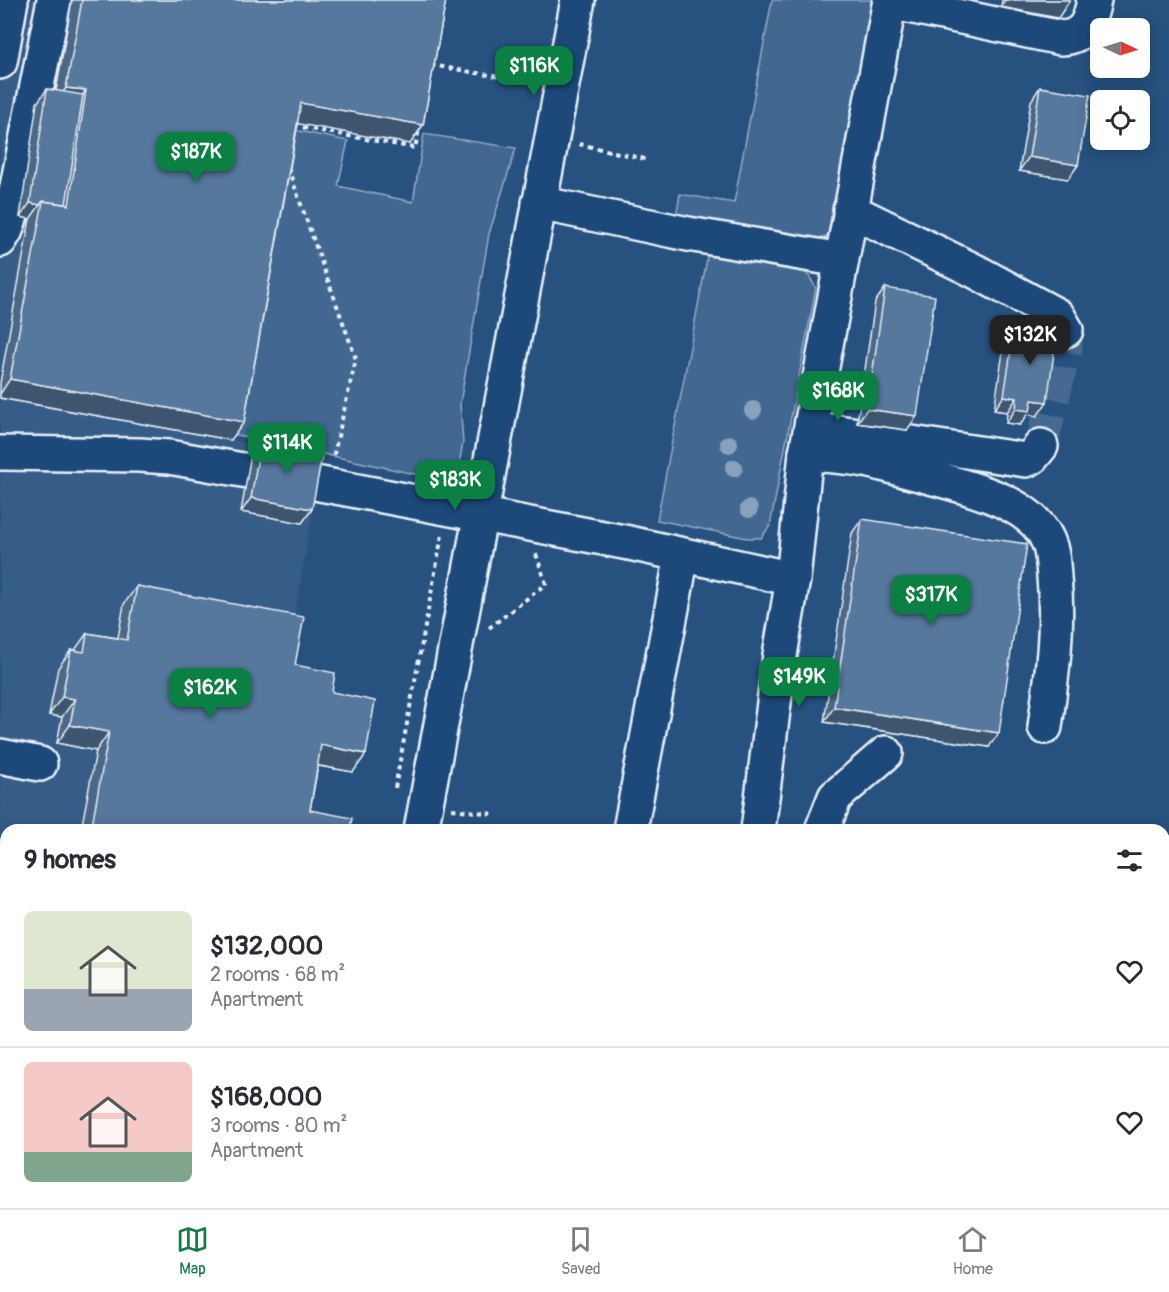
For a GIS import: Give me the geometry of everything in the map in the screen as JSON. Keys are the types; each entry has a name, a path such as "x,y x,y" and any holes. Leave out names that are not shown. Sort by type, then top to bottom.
{"street":[{"path":"0,62 11,0"},
{"path":"0,240 12,212 54,0"},
{"path":"422,824 578,0"},
{"path":"759,824 780,655 793,579 809,441 890,1 1061,39 1072,38 1083,30 1089,20 1094,0"},
{"path":"539,203 688,234 841,260"},
{"path":"850,210 975,271 1058,316 1066,330"},
{"path":"809,441 1026,460 1032,457 1041,446"},
{"path":"809,441 998,498 1040,526 1052,554 1057,609 1056,640 1045,727"},
{"path":"0,453 169,457 248,471"},
{"path":"310,482 629,543 793,579"},
{"path":"631,824 682,555"},
{"path":"824,824 835,797 886,753"},
{"path":"0,756 40,764"}],"path":[{"path":"430,75 434,54"},
{"path":"424,64 529,82"},
{"path":"291,126 415,148 419,128"},
{"path":"569,142 645,159"},
{"path":"285,159 356,359 333,459"},
{"path":"394,788 443,531"},
{"path":"480,634 546,584 535,550"},
{"path":"446,802 450,809 493,814"}],"shaded area":[{"path":"0,0 436,0 410,144 289,122 231,440 322,455 283,683 362,719 353,772 309,764 305,824 0,824"},
{"path":"772,0 879,0 837,222 825,238 809,240 676,217 680,194 734,203"},
{"path":"294,130 348,141 338,186 413,202 424,134 516,148 489,234 460,404 463,442 456,483 236,435"},
{"path":"708,253 801,269 809,276 816,288 770,526 761,538 747,538 657,520"}],"building":[{"path":"82,0 446,0 423,125 301,103 244,422 10,379 43,201 69,205 86,90 66,88"},
{"path":"1040,87 1090,95 1078,165 1029,157"},
{"path":"47,89 83,95 66,204 43,201 40,205 30,203"},
{"path":"885,288 935,296 917,416 867,409"},
{"path":"1015,325 1057,332 1047,402 1032,400 1030,411 1016,409 1017,398 1004,396"},
{"path":"261,440 323,451 312,509 251,498"},
{"path":"862,519 1027,544 999,733 834,707"},
{"path":"137,586 304,617 295,665 335,673 332,692 375,701 366,754 321,745 310,810 352,818 351,824 92,824 109,732 70,725 75,699 62,697 71,650 84,652 87,633 127,640"}],"tunnel":[{"path":"1041,446 1066,347 1066,330"}]}
